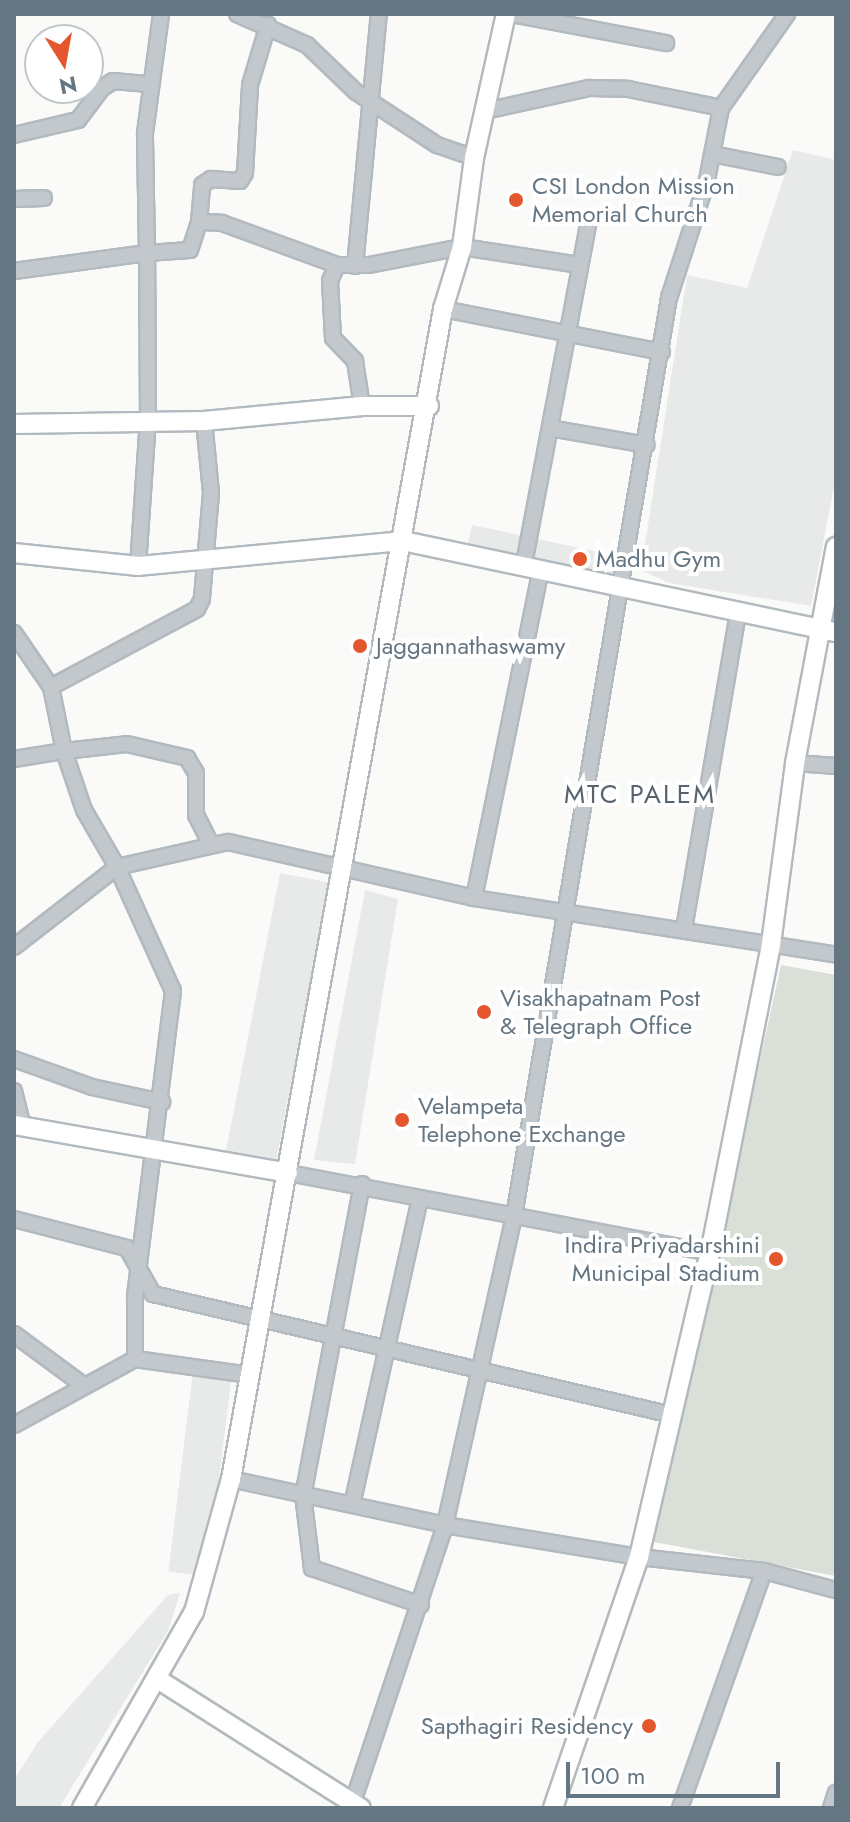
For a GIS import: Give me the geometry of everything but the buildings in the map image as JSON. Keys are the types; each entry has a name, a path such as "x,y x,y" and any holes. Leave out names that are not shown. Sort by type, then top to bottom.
{"main road":[{"path":"82,1808 159,1680 200,1597 231,1479 429,406 443,309 462,247 474,158 506,14"},
{"path":"14,424 204,421 362,406 429,406"},
{"path":"14,553 138,566 403,541 827,630"},
{"path":"553,1808 639,1557 710,1253 771,944 795,763 827,630 836,547"},
{"path":"18,1125 288,1173"},
{"path":"159,1680 355,1807"}],"street":[{"path":"138,566 148,421 149,84 161,14"},
{"path":"237,14 268,25 307,45 374,104 437,145 474,158"},
{"path":"355,266 374,104 379,14"},
{"path":"512,14 666,43"},
{"path":"355,1807 445,1525 476,1371 514,1216 647,445 669,298 712,154 721,108 787,14"},
{"path":"14,271 190,250 199,222 202,185 211,179 240,181 245,173 250,85 268,25"},
{"path":"14,135 78,120 113,81 149,84"},
{"path":"485,111 589,88 628,89 721,108"},
{"path":"712,154 778,167"},
{"path":"14,199 44,198"},
{"path":"199,222 222,223 337,265 355,266 462,247 580,265"},
{"path":"474,898 533,566 550,428 588,224"},
{"path":"337,265 330,281 333,338 355,361 362,406"},
{"path":"443,309 662,352"},
{"path":"51,687 197,609 205,562 211,472 204,421"},
{"path":"550,428 647,445"},
{"path":"684,929 738,612"},
{"path":"14,633 51,687 64,751 84,810 117,867 173,991 131,1340 135,1359"},
{"path":"14,759 127,744 187,758 196,773 196,815 210,842"},
{"path":"795,763 836,766"},
{"path":"14,947 117,867 210,842 474,898 567,910 836,955"},
{"path":"14,1059 92,1087 162,1102"},
{"path":"14,1091 18,1125"},
{"path":"288,1173 362,1184 420,1198 710,1253"},
{"path":"362,1184 303,1495 312,1568 421,1605"},
{"path":"352,1505 420,1198"},
{"path":"14,1219 127,1248 153,1294 672,1415"},
{"path":"14,1334 83,1385"},
{"path":"14,1425 135,1359 250,1375"},
{"path":"231,1479 445,1525 639,1557 764,1571 836,1590"},
{"path":"680,1808 764,1571"},
{"path":"831,1808 836,1793"}],"shaded area":[{"path":"793,150 836,160 836,476 811,606 669,583 641,570 687,275 747,288"},
{"path":"472,525 624,557 620,576 468,544"},
{"path":"280,873 330,883 275,1167 225,1158"},
{"path":"365,890 398,899 355,1164 314,1160"},
{"name":"Indira Priyadarshini Municipal Stadium","path":"781,965 836,975 836,1576 654,1542"},
{"path":"193,1371 232,1376 207,1576 168,1571"},
{"path":"180,1593 168,1631 59,1808 14,1808 14,1780 38,1742 168,1595"}],"place":[{"name":"CSI London Mission Memorial Church","path":"516,200"},
{"name":"Madhu Gym","path":"580,559"},
{"name":"Jaggannathaswamy","path":"360,646"},
{"name":"Visakhapatnam Post & Telegraph Office","path":"484,1012"},
{"name":"Velampeta Telephone Exchange","path":"402,1120"},
{"name":"Indira Priyadarshini Municipal Stadium","path":"776,1259"},
{"name":"Sapthagiri Residency","path":"649,1726"}],"district":[{"name":"MTC PALEM","path":"640,795"}]}
